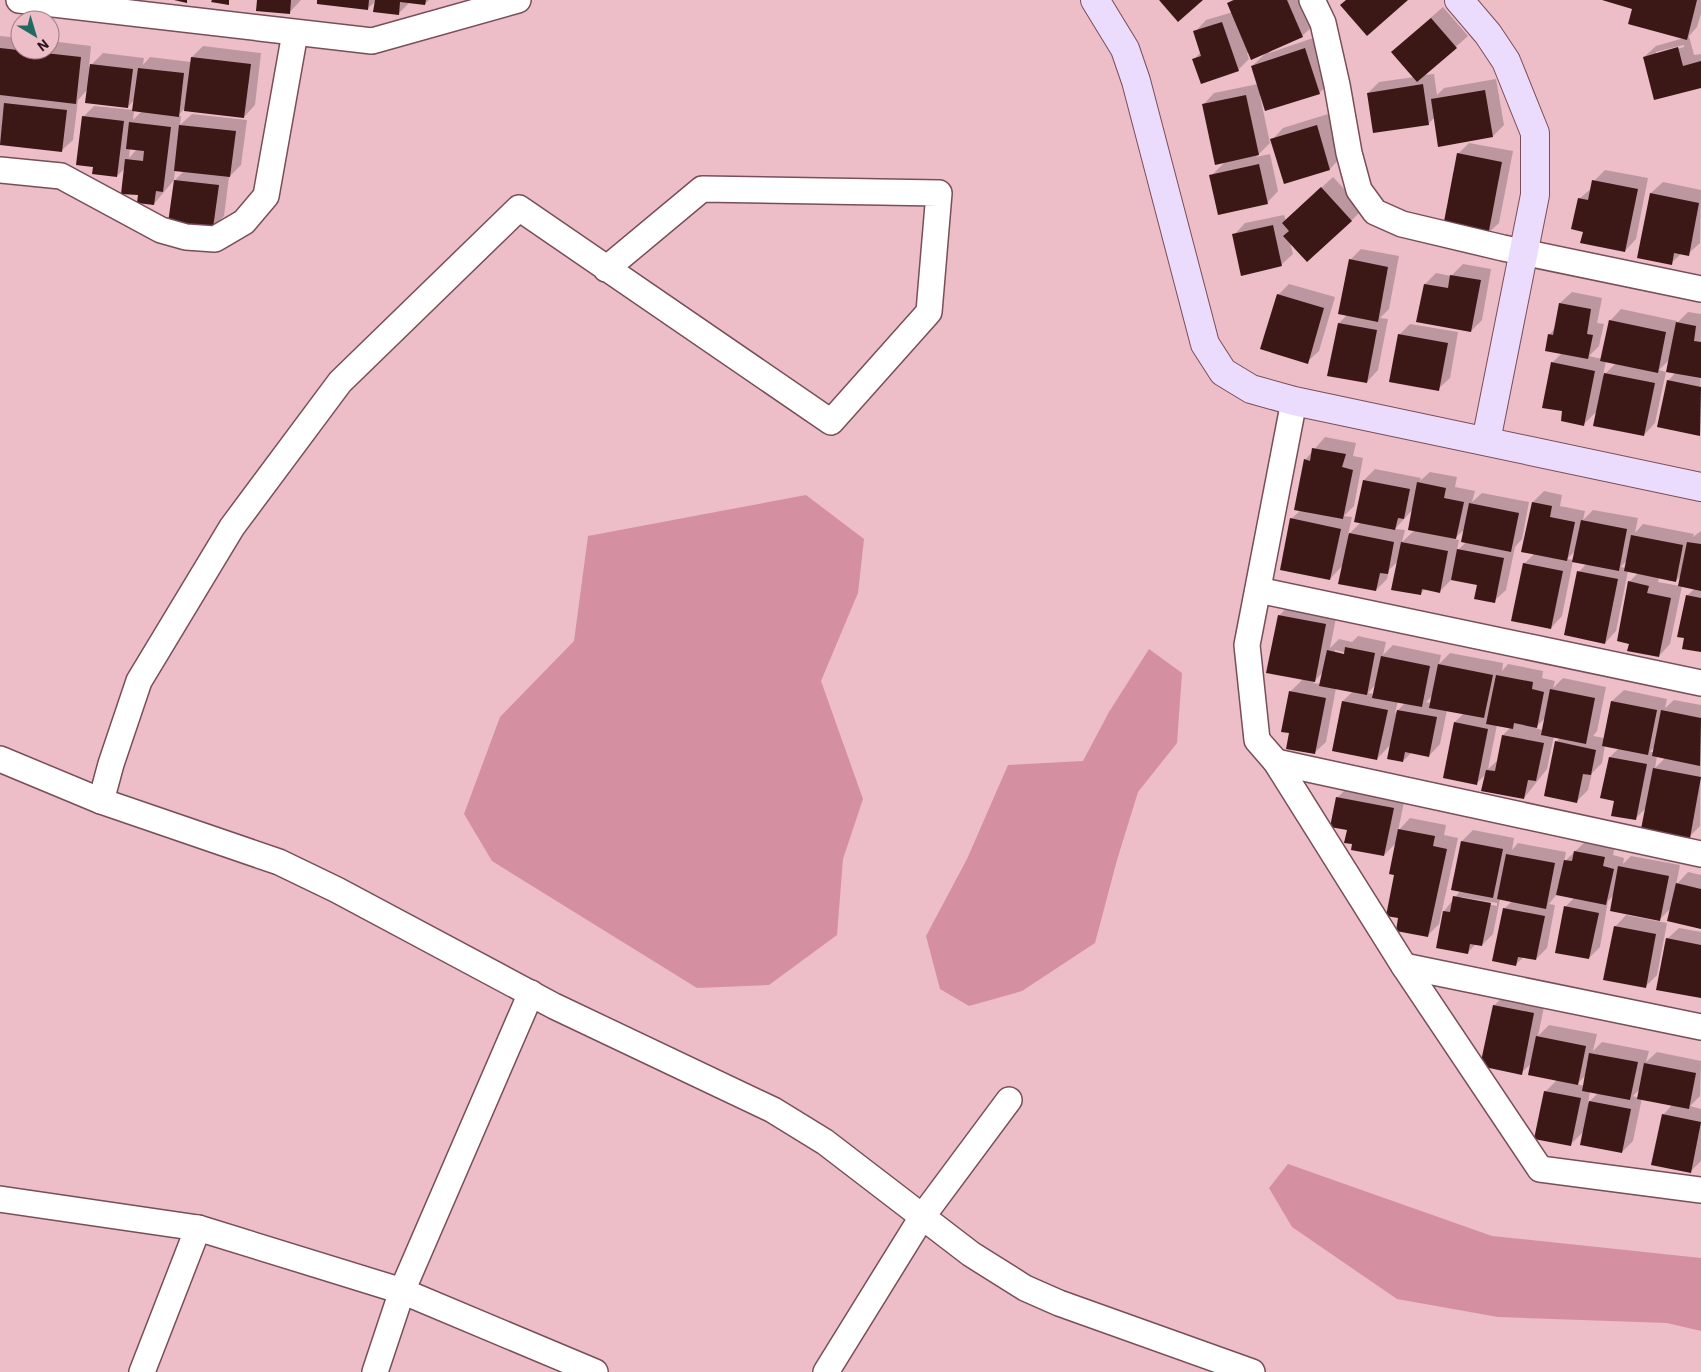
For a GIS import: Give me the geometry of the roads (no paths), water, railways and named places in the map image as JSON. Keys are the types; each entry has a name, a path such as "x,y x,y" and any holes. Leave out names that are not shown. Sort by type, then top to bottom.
{"street":[{"path":"19,0 372,42 518,0"},
{"path":"1095,0 1126,49 1205,344 1223,372 1251,389 1294,401 1701,487"},
{"path":"1312,0 1323,23 1337,85 1349,153 1359,190 1375,212 1402,224 1523,253 1701,289"},
{"path":"1459,0 1488,34 1506,61 1535,133 1535,195 1486,441"},
{"path":"0,170 61,176 161,230 186,237 215,239 244,222 266,196 295,33"},
{"path":"101,802 111,764 139,681 232,527 340,382 519,208 606,268 831,422 928,312 938,193 702,189 606,268"},
{"path":"1294,401 1247,645 1257,740 1276,762 1404,966 1540,1170 1701,1190"},
{"path":"1258,590 1701,683"},
{"path":"0,759 101,802 278,862 531,993 773,1110 825,1142 972,1254 1025,1288 1059,1304 1252,1372"},
{"path":"1276,762 1701,854"},
{"path":"1404,966 1701,1027"},
{"path":"375,1372 402,1291 531,993"},
{"path":"826,1372 922,1217 1009,1100"},
{"path":"0,1199 198,1228 402,1291 595,1372"},
{"path":"142,1372 198,1228"}]}
